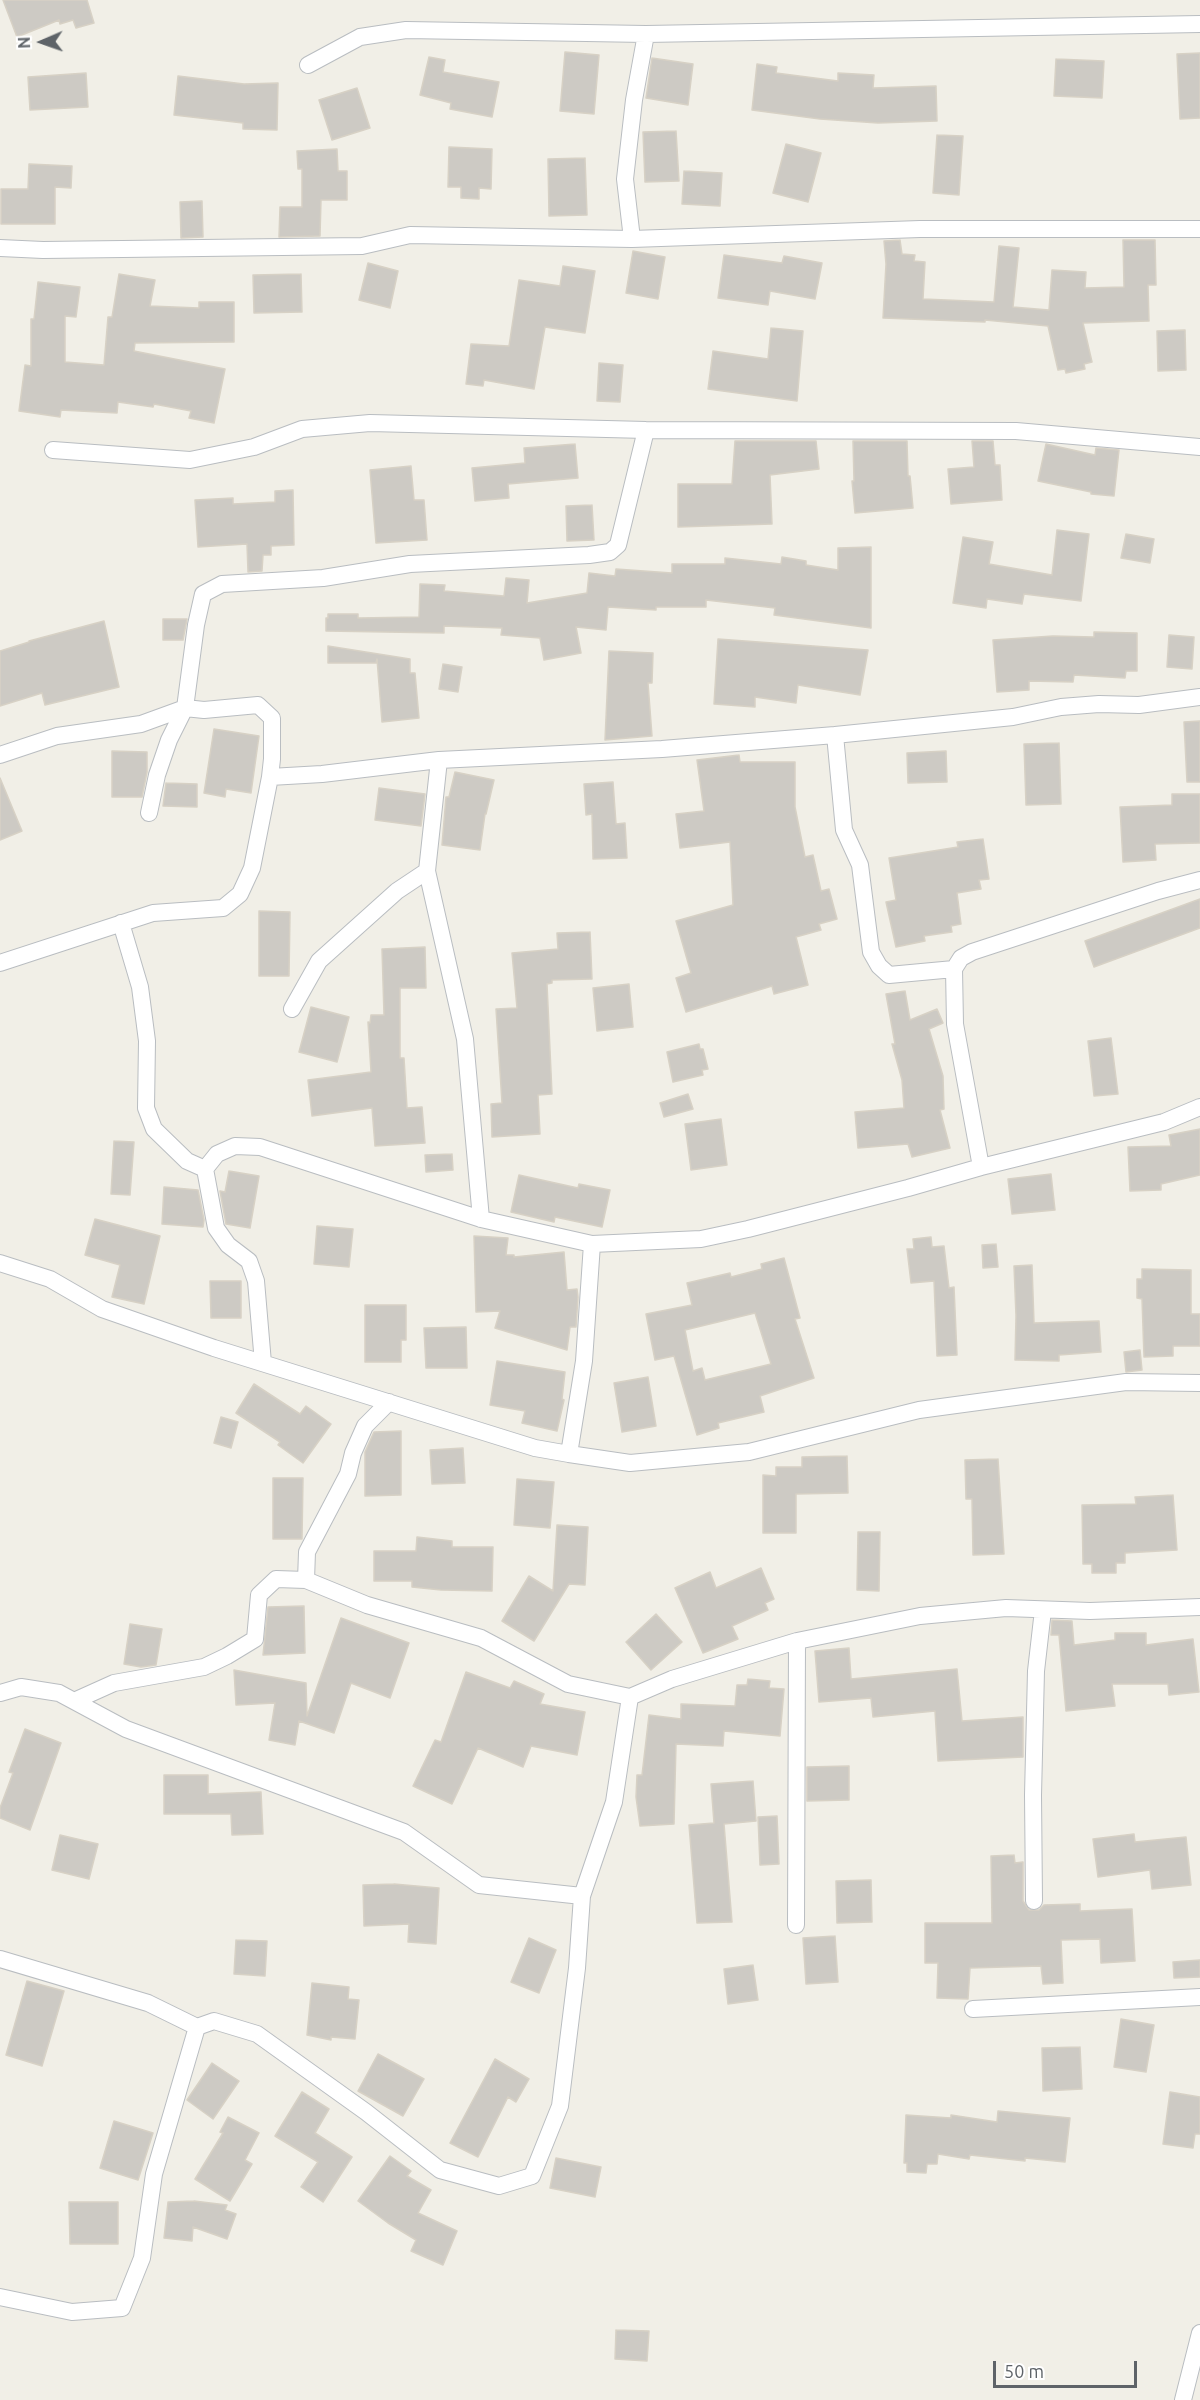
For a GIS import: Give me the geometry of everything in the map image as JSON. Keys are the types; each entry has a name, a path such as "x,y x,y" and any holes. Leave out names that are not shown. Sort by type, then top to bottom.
{"street":[{"path":"308,64 360,37 406,30 646,34 1200,24"},
{"path":"632,239 625,179 634,100 646,34"},
{"path":"0,248 43,250 363,246 410,235 632,239 920,229 1200,229"},
{"path":"53,450 190,460 254,447 302,429 370,423 646,430 1016,431 1200,447"},
{"path":"149,813 157,775 169,740 185,708 196,625 203,594 222,584 323,578 410,564 610,552 618,545 646,430"},
{"path":"270,777 322,774 439,760 662,749 835,735 1013,717 1061,707 1138,705 1200,697"},
{"path":"0,755 57,736 141,724 185,708 204,710 258,705 272,718 270,777 252,868 240,894 223,908 153,913 0,963"},
{"path":"835,735 844,830 860,865 871,952 879,966 889,975 954,969"},
{"path":"439,760 427,871 465,1039 481,1219"},
{"path":"292,1008 319,961 397,891 427,871"},
{"path":"981,1167 955,1024 954,969 961,958 972,952 1158,891 1200,880"},
{"path":"121,923 141,998 147,1041 146,1108 154,1129 188,1161 205,1169"},
{"path":"262,1363 256,1281 249,1261 228,1245 216,1228 205,1169 217,1154 235,1146 260,1147 481,1219 592,1244 701,1239 748,1230 981,1167 1164,1122 1200,1107"},
{"path":"569,1454 584,1361 592,1244"},
{"path":"0,1263 50,1279 102,1309 262,1363 536,1448 630,1463 749,1452 919,1410 1126,1382 1200,1383"},
{"path":"306,1580 307,1552 348,1474 353,1453 365,1426 389,1402"},
{"path":"74,1701 114,1683 204,1667 227,1656 255,1639 258,1595 276,1579 306,1580 367,1605 481,1638 568,1684 630,1697 672,1679 797,1641 920,1616 1006,1608 1100,1611 1200,1607"},
{"path":"1034,1901 1032,1795 1035,1671 1043,1610"},
{"path":"795,1925 797,1641"},
{"path":"0,1693 21,1687 59,1693 126,1729 404,1832 479,1884 582,1896"},
{"path":"0,1959 147,2003 197,2027 214,2021 257,2034 366,2112 440,2170 499,2186 532,2176 560,2106 577,1968 582,1896 614,1802 630,1697"},
{"path":"973,2009 1200,1997"},
{"path":"0,2297 72,2312 122,2308 142,2258 154,2174 197,2027"},
{"path":"1183,2400 1200,2333"}],"building":[{"path":"3,0 87,0 94,23 76,28 73,20 60,24 59,20 17,37"},
{"path":"565,52 599,55 594,114 560,111"},
{"path":"1200,53 1200,118 1180,119 1177,54"},
{"path":"429,57 445,60 443,72 499,82 492,117 450,109 451,103 420,95"},
{"path":"652,58 693,64 688,105 646,98"},
{"path":"1056,59 1104,61 1102,98 1054,96"},
{"path":"757,64 777,67 776,73 838,81 838,73 874,75 873,88 936,86 937,121 878,123 820,119 752,110"},
{"path":"86,73 88,107 30,110 28,77"},
{"path":"178,76 244,84 278,83 277,130 243,129 243,123 174,115"},
{"path":"357,88 370,128 332,140 319,100"},
{"path":"676,131 679,181 645,182 643,132"},
{"path":"937,135 963,136 959,195 933,193"},
{"path":"786,144 821,153 808,202 773,193"},
{"path":"449,147 492,149 491,189 479,188 479,199 461,198 461,187 448,187"},
{"path":"337,149 338,171 347,171 347,200 321,200 320,236 279,237 280,207 302,207 302,169 298,169 297,151"},
{"path":"585,158 587,215 549,216 548,159"},
{"path":"29,164 72,166 71,188 55,187 55,224 1,224 1,189 28,189"},
{"path":"684,171 722,173 720,206 682,204"},
{"path":"202,201 203,237 181,238 180,202"},
{"path":"900,240 902,254 915,255 914,261 925,262 923,299 994,302 999,246 1019,248 1013,307 1049,310 1052,270 1086,272 1085,288 1124,287 1123,240 1155,240 1156,285 1148,285 1149,321 1083,323 1092,362 1084,364 1085,369 1066,373 1065,369 1058,370 1048,326 985,320 985,322 883,318 886,264 884,241"},
{"path":"633,251 665,257 658,299 626,293"},
{"path":"724,255 782,263 784,256 822,263 815,299 770,291 768,305 718,298"},
{"path":"368,263 398,271 390,308 359,300"},
{"path":"563,266 595,271 585,333 545,327 534,389 484,380 483,386 466,384 471,344 509,346 519,280 560,286"},
{"path":"119,274 155,280 150,306 199,308 199,302 234,302 234,342 135,343 134,351 225,369 214,423 189,418 191,411 154,404 153,407 118,402 117,413 61,410 60,417 19,411 25,365 31,366 31,319 34,319 38,282 80,287 76,317 65,316 65,362 104,365 108,317 112,317"},
{"path":"301,274 302,312 254,313 253,275"},
{"path":"771,328 803,331 797,401 708,389 713,351 768,359"},
{"path":"1185,330 1186,370 1158,371 1157,331"},
{"path":"599,363 623,365 620,402 597,401"},
{"path":"735,441 816,441 819,469 770,475 772,524 678,527 678,484 732,484"},
{"path":"853,441 907,441 908,476 910,476 913,508 855,513 852,481 854,481"},
{"path":"972,441 993,441 995,465 1000,465 1002,500 951,504 948,469 974,467"},
{"path":"575,444 578,478 508,484 509,498 475,501 472,468 525,463 524,448"},
{"path":"1046,444 1095,455 1096,448 1119,450 1114,496 1091,494 1091,492 1038,481"},
{"path":"411,466 414,500 424,500 427,540 376,543 370,470"},
{"path":"293,490 294,545 271,546 271,555 263,555 262,571 248,572 247,544 198,547 195,500 233,498 233,504 275,502 275,491"},
{"path":"592,505 594,540 567,541 566,506"},
{"path":"1057,530 1089,534 1081,601 1024,594 1022,604 987,599 986,608 953,603 963,537 993,542 989,564 1052,575"},
{"path":"1126,534 1154,539 1150,563 1121,558"},
{"path":"871,547 871,628 774,615 775,608 706,600 706,607 656,607 656,610 608,607 606,630 576,627 581,653 544,660 540,638 501,635 502,628 444,626 444,633 326,631 328,614 358,614 358,618 419,617 420,584 445,585 444,591 504,596 506,578 529,580 527,603 587,593 589,573 615,576 616,569 672,573 672,564 725,564 725,558 781,564 782,557 806,561 806,565 838,570 838,548"},
{"path":"163,619 187,619 183,640 163,640"},
{"path":"104,621 119,687 45,705 42,693 0,706 0,651"},
{"path":"1094,632 1137,633 1137,671 1126,671 1125,678 1074,675 1073,682 1029,681 1029,690 997,692 993,640 1053,636 1094,637"},
{"path":"1169,635 1194,637 1192,669 1167,667"},
{"path":"718,639 868,650 860,695 798,685 796,703 755,697 755,707 714,704"},
{"path":"328,646 410,659 410,673 415,673 419,718 382,722 377,659 376,663 328,663"},
{"path":"609,651 653,653 652,683 648,683 652,736 605,740"},
{"path":"443,664 462,667 458,692 439,689"},
{"path":"1200,721 1200,782 1187,782 1184,722"},
{"path":"214,729 259,736 251,793 226,789 225,797 204,793"},
{"path":"1059,743 1061,804 1026,805 1024,744"},
{"path":"112,751 147,752 147,772 142,797 112,797"},
{"path":"946,751 947,782 908,783 907,753"},
{"path":"739,755 740,762 795,762 795,807 805,857 813,855 821,891 829,889 837,919 819,924 821,930 796,937 808,985 774,994 772,986 686,1012 676,978 691,973 676,921 733,905 730,842 680,848 676,814 704,811 697,760"},
{"path":"455,772 494,780 485,814 480,850 442,845 446,797 449,797"},
{"path":"0,778 22,831 0,840"},
{"path":"613,782 616,824 625,823 627,858 593,859 592,814 586,815 584,784"},
{"path":"166,783 197,784 197,807 163,806"},
{"path":"379,788 425,794 421,826 375,820"},
{"path":"1172,794 1200,794 1200,843 1155,844 1156,860 1123,862 1120,807 1172,805"},
{"path":"983,839 989,879 979,880 981,889 957,893 961,924 951,926 952,932 924,936 925,941 896,947 886,902 896,900 889,858 958,847 957,842"},
{"path":"1200,899 1200,928 1094,967 1085,941"},
{"path":"259,911 290,912 289,976 259,976"},
{"path":"590,932 592,979 552,980 552,983 547,984 552,1094 538,1095 540,1134 492,1137 491,1104 502,1103 496,1009 517,1008 512,953 558,949 557,933"},
{"path":"425,947 426,988 400,988 400,1058 404,1058 407,1108 422,1107 425,1143 375,1146 372,1108 312,1116 308,1080 371,1072 368,1022 370,1023 371,1015 384,1015 382,949"},
{"path":"629,984 633,1027 597,1031 593,988"},
{"path":"905,991 910,1020 937,1009 943,1023 929,1029 943,1076 944,1109 940,1110 950,1148 912,1157 908,1144 858,1148 855,1112 904,1108 902,1080 892,1044 895,1044 886,994"},
{"path":"311,1007 349,1017 337,1062 299,1052"},
{"path":"1111,1038 1118,1094 1094,1096 1088,1041"},
{"path":"699,1044 700,1049 703,1049 708,1069 702,1070 703,1075 673,1082 667,1052"},
{"path":"688,1094 693,1109 664,1117 660,1103"},
{"path":"721,1119 727,1165 691,1170 685,1124"},
{"path":"1200,1129 1200,1175 1161,1184 1161,1190 1130,1191 1128,1147 1171,1146 1169,1135"},
{"path":"114,1141 134,1142 130,1195 111,1194"},
{"path":"452,1154 453,1170 426,1172 425,1155"},
{"path":"229,1171 259,1176 250,1228 226,1224 220,1191 225,1192"},
{"path":"1051,1174 1055,1210 1012,1214 1008,1179"},
{"path":"519,1175 578,1188 579,1184 610,1190 602,1227 555,1217 554,1222 511,1212"},
{"path":"164,1187 198,1190 204,1220 203,1227 162,1224"},
{"path":"95,1219 160,1236 144,1304 112,1297 120,1265 85,1255"},
{"path":"317,1226 353,1229 349,1267 314,1264"},
{"path":"474,1236 508,1238 506,1255 514,1255 514,1257 564,1252 567,1290 577,1289 578,1297 576,1327 570,1327 567,1350 495,1328 500,1311 476,1312"},
{"path":"931,1237 932,1247 944,1246 949,1288 954,1287 957,1355 937,1356 934,1281 911,1283 907,1249 914,1249 913,1239"},
{"path":"996,1244 998,1267 983,1268 982,1245"},
{"path":"784,1258 800,1318 795,1319 814,1378 760,1396 764,1412 718,1423 719,1428 697,1435 674,1356 655,1360 646,1314 692,1305 687,1283 730,1273 731,1277 762,1269 761,1264","holes":["755,1313 771,1364 705,1380 702,1368 693,1371 685,1330"]},
{"path":"1032,1265 1034,1323 1099,1321 1101,1352 1059,1355 1059,1361 1015,1360 1014,1266"},
{"path":"1142,1269 1191,1270 1191,1314 1200,1314 1200,1346 1173,1346 1173,1356 1144,1357 1142,1299 1137,1298 1137,1279 1142,1279"},
{"path":"210,1281 241,1281 241,1318 211,1318"},
{"path":"365,1305 406,1305 406,1340 401,1340 401,1362 365,1362"},
{"path":"466,1327 467,1368 426,1368 424,1328"},
{"path":"1140,1350 1142,1370 1126,1372 1124,1352"},
{"path":"497,1361 565,1372 562,1399 564,1400 557,1431 522,1423 525,1411 490,1405"},
{"path":"648,1377 656,1426 622,1432 614,1383"},
{"path":"254,1384 300,1414 306,1406 331,1424 303,1463 278,1445 280,1442 236,1413"},
{"path":"221,1417 238,1422 231,1448 214,1443"},
{"path":"401,1431 401,1495 365,1496 365,1452 374,1432"},
{"path":"463,1448 465,1483 432,1484 430,1450"},
{"path":"847,1456 848,1493 796,1494 796,1533 763,1533 763,1475 776,1476 776,1467 802,1467 802,1457"},
{"path":"998,1459 1004,1554 973,1555 972,1499 966,1499 965,1460"},
{"path":"273,1478 303,1478 302,1539 273,1539"},
{"path":"517,1479 554,1482 550,1528 514,1525"},
{"path":"1173,1495 1177,1550 1125,1553 1125,1563 1116,1563 1116,1573 1092,1573 1092,1564 1083,1564 1082,1505 1136,1504 1135,1497"},
{"path":"557,1525 588,1527 585,1585 569,1584 534,1641 502,1621 529,1576 553,1591"},
{"path":"858,1532 880,1532 879,1591 857,1590"},
{"path":"417,1537 452,1541 452,1547 493,1547 492,1591 441,1590 412,1587 412,1581 374,1581 374,1551 416,1551"},
{"path":"761,1568 774,1599 765,1603 768,1610 732,1626 738,1639 703,1653 675,1588 710,1572 716,1588"},
{"path":"304,1606 305,1653 263,1655 268,1607"},
{"path":"656,1614 682,1642 651,1670 626,1642"},
{"path":"341,1618 409,1643 390,1698 351,1683 334,1733 299,1721 295,1745 269,1740 275,1703 236,1705 234,1670 306,1683 307,1716"},
{"path":"1052,1620 1072,1621 1074,1645 1115,1640 1115,1633 1146,1633 1146,1645 1193,1639 1199,1692 1169,1695 1168,1684 1112,1684 1115,1706 1066,1711 1059,1635 1051,1635"},
{"path":"130,1624 162,1629 156,1665 141,1667 124,1664"},
{"path":"849,1648 851,1679 957,1669 962,1721 1023,1717 1023,1757 938,1761 935,1711 873,1717 871,1698 819,1702 815,1651"},
{"path":"466,1672 510,1688 514,1681 544,1694 540,1704 585,1712 577,1755 531,1746 523,1767 478,1748 452,1804 413,1786 435,1740 441,1742"},
{"path":"748,1679 770,1681 769,1688 784,1689 780,1736 724,1731 723,1746 676,1744 674,1824 640,1826 636,1797 637,1775 642,1775 649,1715 681,1719 681,1704 735,1706 737,1685 747,1685"},
{"path":"25,1729 61,1743 30,1830 0,1818 0,1808 13,1773 9,1772"},
{"path":"849,1766 849,1800 807,1801 807,1767"},
{"path":"164,1775 208,1775 208,1794 261,1792 263,1834 232,1835 231,1814 164,1814"},
{"path":"753,1781 756,1821 724,1824 732,1922 697,1923 689,1825 714,1823 711,1784"},
{"path":"777,1816 779,1864 760,1865 758,1817"},
{"path":"1134,1834 1135,1842 1186,1837 1191,1885 1152,1889 1150,1870 1098,1877 1093,1839"},
{"path":"60,1835 98,1844 89,1879 52,1870"},
{"path":"1014,1855 1015,1863 1023,1862 1023,1901 1029,1910 1039,1910 1044,1905 1080,1904 1080,1911 1132,1909 1135,1961 1101,1963 1100,1939 1061,1940 1063,1983 1043,1984 1041,1966 970,1968 968,1999 937,1998 938,1963 925,1963 925,1923 992,1923 991,1856"},
{"path":"871,1880 872,1922 837,1923 836,1881"},
{"path":"394,1884 439,1888 436,1944 408,1942 409,1924 364,1926 363,1885"},
{"path":"835,1936 838,1982 806,1984 803,1938"},
{"path":"529,1938 556,1950 539,1993 511,1982"},
{"path":"236,1940 267,1941 265,1976 234,1974"},
{"path":"1200,1960 1200,1977 1174,1978 1173,1962"},
{"path":"753,1965 758,2000 728,2004 724,1969"},
{"path":"27,1981 64,1991 42,2066 6,2055"},
{"path":"312,1983 349,1987 348,1999 359,2000 355,2039 331,2037 331,2040 307,2035"},
{"path":"1121,2019 1154,2025 1146,2072 1114,2067"},
{"path":"1080,2047 1082,2089 1043,2091 1042,2048"},
{"path":"378,2054 424,2079 403,2116 358,2091"},
{"path":"495,2059 529,2079 516,2102 508,2097 478,2157 450,2143"},
{"path":"212,2063 239,2081 213,2119 187,2100"},
{"path":"302,2092 329,2109 315,2133 352,2157 323,2202 301,2187 318,2162 275,2136"},
{"path":"1170,2092 1200,2097 1200,2134 1195,2134 1193,2148 1163,2144"},
{"path":"998,2111 1070,2118 1065,2162 1025,2158 1025,2161 970,2155 969,2159 938,2154 937,2164 927,2164 926,2173 907,2172 907,2163 904,2163 906,2115 951,2118 951,2115 997,2122"},
{"path":"228,2117 259,2133 245,2160 252,2164 230,2201 195,2179 223,2133 220,2132"},
{"path":"114,2121 153,2133 138,2180 100,2168"},
{"path":"390,2156 411,2171 407,2176 431,2190 418,2213 457,2231 443,2265 411,2251 416,2240 358,2201"},
{"path":"556,2158 601,2167 595,2197 550,2188"},
{"path":"194,2201 227,2205 225,2210 236,2214 227,2239 193,2227 192,2241 164,2238 168,2202"},
{"path":"69,2202 118,2202 118,2244 70,2244"},
{"path":"616,2330 649,2331 647,2361 615,2359"}]}
